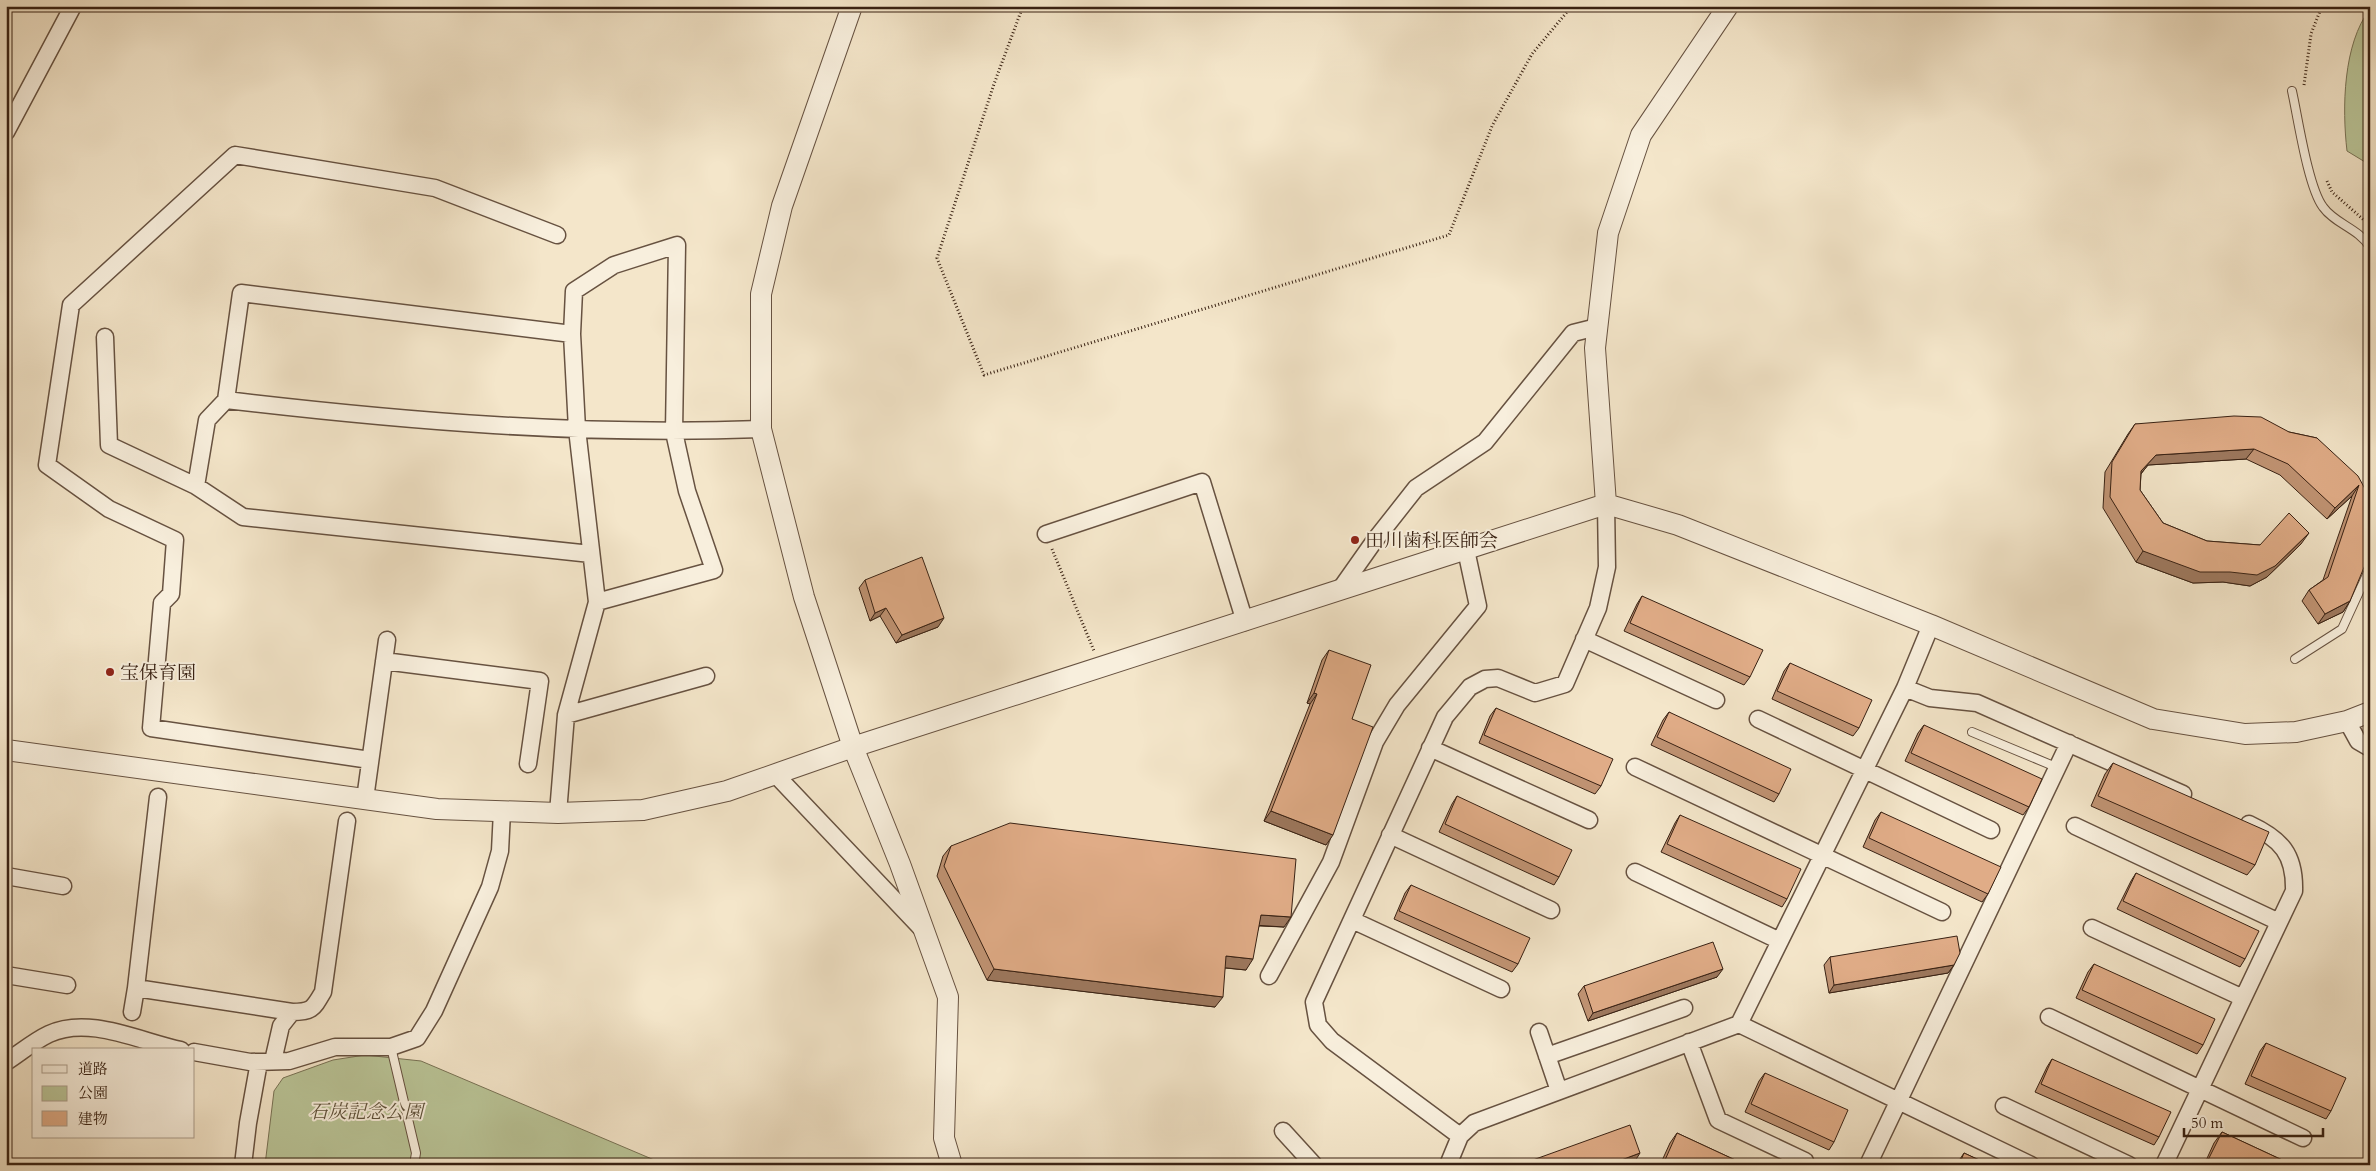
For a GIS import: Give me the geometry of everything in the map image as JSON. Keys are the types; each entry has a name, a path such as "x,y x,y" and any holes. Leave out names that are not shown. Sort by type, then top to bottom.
{"street":[{"path":"6,132 73,6"},
{"path":"852,6 782,206 761,294 761,429 803,592 854,747 948,997 944,1138 952,1165"},
{"path":"1460,1136 1332,1041 1318,1025 1314,1002 1445,717 1470,687 1485,679 1498,678 1535,692 1565,684 1598,608 1607,567 1606,504 1595,348 1608,233 1641,135 1728,6"},
{"path":"370,760 151,728 162,603 172,594 175,540 109,509 47,465 71,305 235,155 435,188 557,235"},
{"path":"558,813 566,716 598,602 577,430 572,334 574,291 614,266 678,245 674,432 687,491 714,570 598,602"},
{"path":"196,486 207,420 226,400 241,293 572,334"},
{"path":"1339,591 1375,540 1416,488 1485,442 1573,333 1597,327"},
{"path":"105,337 109,445 196,486 243,517 591,554"},
{"path":"226,400 354,415 577,430 674,432 761,429"},
{"path":"1046,534 1202,482 1245,622"},
{"path":"6,750 437,809 558,813 644,810 727,791 854,747 1606,504 1678,525 1931,625 2153,719 2245,734 2296,732 2347,720 2370,712"},
{"path":"1270,976 1331,862 1375,742 1397,705 1478,606 1466,550"},
{"path":"1448,1165 1460,1136 1474,1123 1739,1024 1905,688 1931,625"},
{"path":"1584,639 1716,700"},
{"path":"365,799 387,640"},
{"path":"384,661 540,681 528,764"},
{"path":"566,716 706,676"},
{"path":"1905,688 1930,698 1977,703 2200,802"},
{"path":"1758,719 1991,830"},
{"path":"2347,720 2358,741 2370,748"},
{"path":"1868,1165 2069,743"},
{"path":"1430,748 1589,820"},
{"path":"1635,767 1942,912"},
{"path":"775,774 925,933"},
{"path":"132,1012 158,797"},
{"path":"195,1052 266,1062 289,1061 335,1047 391,1047 417,1038 434,1011 490,888 500,851 502,811"},
{"path":"2164,1165 2294,892 2294,872 2281,844 2270,834 2235,818"},
{"path":"136,988 292,1012 308,1012 315,1006 323,992 347,821"},
{"path":"2075,826 2279,922"},
{"path":"1390,835 1551,910"},
{"path":"1635,872 1780,941"},
{"path":"6,876 63,886"},
{"path":"1352,920 1501,989"},
{"path":"2092,928 2243,998"},
{"path":"6,974 66,985"},
{"path":"1547,1056 1684,1008"},
{"path":"243,1165 248,1123 266,1062 281,1026 292,1012"},
{"path":"2049,1017 2303,1138"},
{"path":"1739,1024 2031,1165"},
{"path":"6,1062 48,1034 68,1028 101,1029 173,1048"},
{"path":"1539,1032 1559,1091"},
{"path":"1689,1042 1718,1120 1805,1161"},
{"path":"2004,1106 2129,1165"},
{"path":"1283,1131 1314,1165"}],"lane":[{"path":"2292,91 2314,192 2323,208 2364,239 2370,247"},
{"path":"2294,659 2342,629 2370,568"},
{"path":"1972,732 2056,767"},
{"path":"391,1047 416,1153 414,1165"}],"path":[{"path":"1023,6 991,93 937,258 984,375 1449,235 1492,126 1532,54 1572,6"},
{"path":"2304,88 2303,80 2311,34 2322,6"},
{"path":"2325,177 2332,192 2370,227"},
{"path":"1046,534 1101,668"}],"green space":[{"path":"2370,9 2370,165 2347,151 2345,96 2346,77 2354,40 2361,23"},
{"name":"石炭記念公園","path":"365,1055 421,1061 666,1165 265,1165 274,1091 283,1078 333,1060"}],"building":[{"path":"2234,416 2261,417 2289,432 2317,438 2358,476 2370,498 2370,553 2350,601 2325,614 2309,590 2328,577 2359,485 2335,508 2288,464 2254,449 2156,455 2141,471 2140,490 2163,523 2207,541 2260,545 2289,513 2309,533 2275,566 2257,575 2230,572 2200,572 2143,551 2110,497 2112,462 2135,424"},
{"path":"922,557 944,618 902,635 886,608 875,613 865,580"},
{"path":"1642,596 1763,650 1750,677 1630,623"},
{"path":"1329,650 1371,665 1352,719 1373,727 1333,835 1271,811 1317,694 1314,693"},
{"path":"1790,663 1872,700 1859,728 1777,691"},
{"path":"1496,708 1613,759 1601,786 1484,735"},
{"path":"1669,712 1791,769 1779,794 1657,737"},
{"path":"1924,725 2042,779 2029,807 1911,753"},
{"path":"2113,763 2269,832 2255,865 2098,796"},
{"path":"1457,796 1572,850 1559,877 1445,824"},
{"path":"1881,812 2001,867 1988,894 1869,838"},
{"path":"1680,815 1801,869 1787,899 1667,844"},
{"path":"1010,823 1296,859 1291,917 1261,915 1253,959 1226,956 1223,997 994,969 944,866 951,846"},
{"path":"2136,873 2259,931 2245,959 2123,901"},
{"path":"1411,885 1530,938 1518,964 1399,911"},
{"path":"1957,936 1960,953 1954,965 1834,985 1830,957"},
{"path":"1713,942 1723,969 1593,1013 1584,986"},
{"path":"2094,964 2215,1019 2203,1045 2082,990"},
{"path":"2266,1043 2346,1078 2331,1111 2251,1076"},
{"path":"2052,1059 2171,1112 2159,1137 2041,1084"},
{"path":"1765,1073 1848,1110 1834,1142 1751,1104"},
{"path":"1630,1125 1640,1153 1608,1165 1519,1165"},
{"path":"2222,1132 2293,1165 2219,1165 2208,1160"},
{"path":"1677,1133 1746,1165 1675,1165 1665,1160"},
{"path":"1964,1153 1990,1165 1959,1165"}],"place":[{"name":"田川歯科医師会","path":"1355,540"},
{"name":"宝保育園","path":"110,672"}]}
